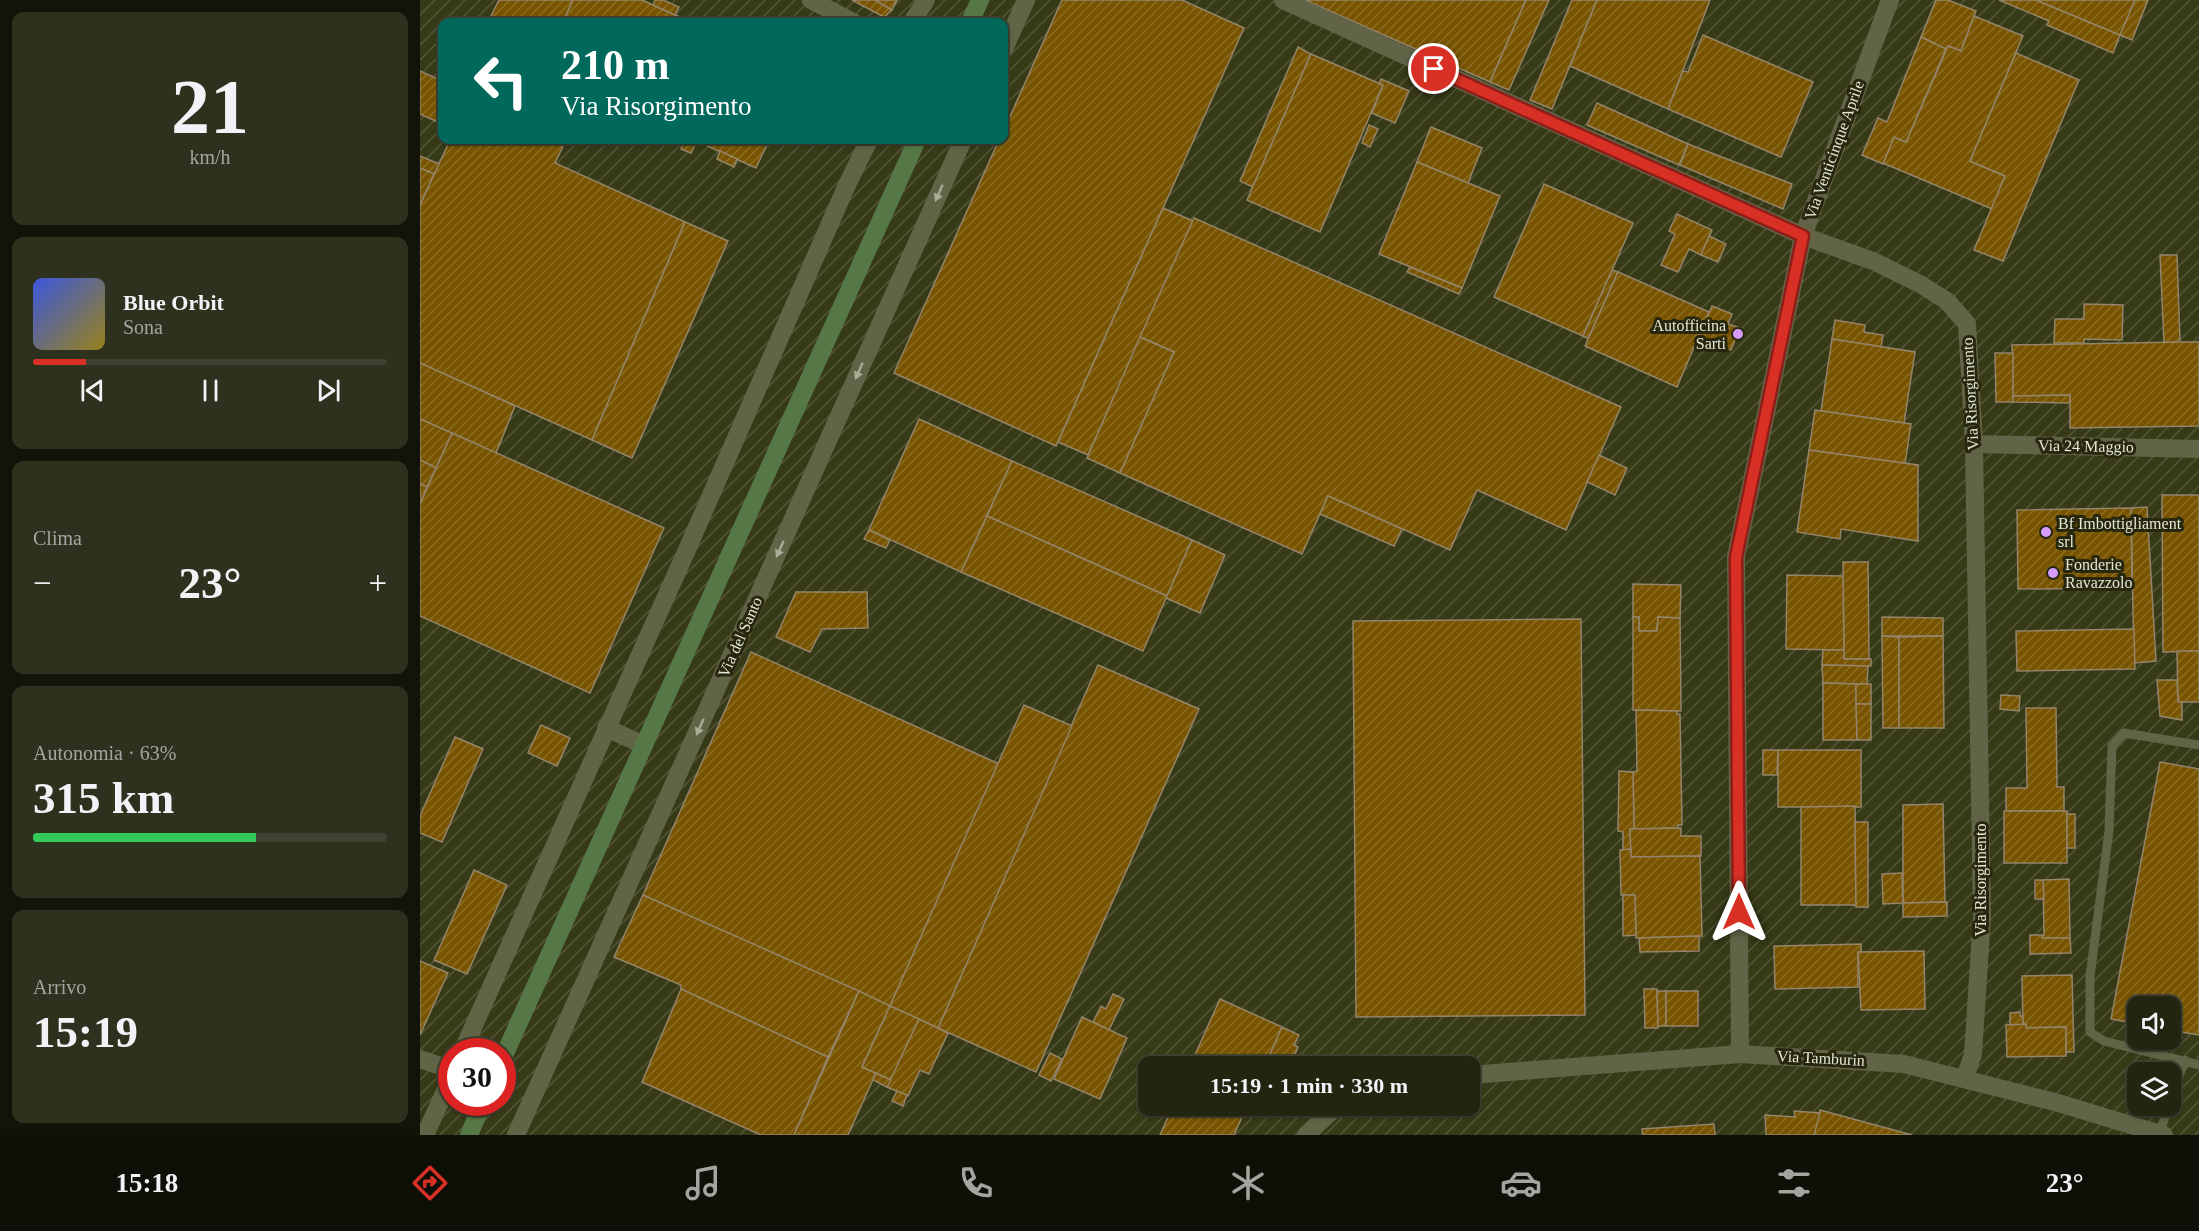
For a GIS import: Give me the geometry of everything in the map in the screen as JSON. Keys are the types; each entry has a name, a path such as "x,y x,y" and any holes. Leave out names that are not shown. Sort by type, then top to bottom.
{"street":[{"path":"811,0 845,18"},
{"path":"915,18 926,0"},
{"path":"972,18 980,0"},
{"path":"1008,40 1026,0"},
{"name":"Via Risorgimento","path":"1283,0 1803,236 1873,261 1920,284 1947,301 1966,324 1974,444 1982,918 1973,1054 1965,1078"},
{"name":"Via Venticinque Aprile","path":"1740,1054 1736,557 1803,236 1890,0"},
{"path":"468,1038 867,144"},
{"path":"512,1038 916,144"},
{"name":"Via del Santo","path":"516,1135 961,144"},
{"name":"Via 24 Maggio","path":"1974,444 2199,449"},
{"path":"606,728 644,745"},
{"name":"Via Tamburin","path":"1480,1074 1740,1054 1904,1064 2055,1102 2162,1134"},
{"path":"420,1059 438,1066"},
{"path":"425,1135 438,1107"},
{"path":"469,1135 477,1116"},
{"path":"1306,1135 1326,1116"}],"lane":[{"path":"2199,745 2124,733 2112,746 2109,831 2090,976 2090,1032 2104,1041 2199,1065"},
{"path":"2181,1071 2185,1060"},
{"path":"2162,1134 2167,1116"}],"shaded area":[{"path":"420,0 2199,0 2199,1135 420,1135"}],"building":[{"path":"499,0 573,0 565,18 490,18"},
{"path":"573,0 642,0 682,18 565,18"},
{"path":"655,0 663,0 679,7 675,15 653,5"},
{"path":"852,0 875,0 892,10 884,17"},
{"path":"875,0 897,0 892,10"},
{"path":"1062,0 1182,0 1244,28 1056,446 894,373 997,144 1008,144 1008,121"},
{"path":"1305,0 1526,0 1490,82"},
{"path":"1526,0 1549,0 1509,90 1490,82"},
{"path":"1572,0 1597,0 1552,109 1530,100"},
{"path":"1597,0 1710,0 1668,109 1570,66"},
{"path":"1936,0 1948,0 1976,11 1961,51 1948,46 1946,49 1921,37"},
{"path":"1999,0 2036,0 2120,35 2113,53 2047,25 2049,21"},
{"path":"2036,0 2135,0 2120,35"},
{"path":"2135,0 2148,0 2132,40 2120,35"},
{"path":"1974,16 2023,36 1970,161 2005,176 1992,209 1883,163 1894,137 1906,142 1948,46 1961,51"},
{"path":"1703,35 1813,82 1781,157 1668,109 1683,71 1688,72"},
{"path":"1921,37 1946,49 1906,142 1894,137 1883,164 1862,155 1878,118 1887,122"},
{"path":"1298,47 1311,54 1253,187 1240,181"},
{"path":"2016,53 2079,80 2003,261 1974,250 2005,176 1970,161"},
{"path":"1311,54 1383,85 1320,232 1247,200"},
{"path":"420,71 438,79 438,122 420,114"},
{"path":"1381,79 1409,91 1395,123 1372,113 1383,85 1379,84"},
{"path":"1597,103 1688,144 1679,165 1587,125"},
{"path":"1369,125 1378,129 1370,147 1362,143"},
{"path":"1431,127 1482,148 1468,183 1417,162"},
{"path":"448,144 564,144 555,163 685,222 592,440 420,363 420,205"},
{"path":"679,144 696,144 691,153 681,149 682,146"},
{"path":"703,144 767,144 756,168"},
{"path":"1688,144 1792,184 1783,209 1680,165"},
{"path":"720,151 737,159 734,167 717,159"},
{"path":"420,156 439,164 434,174 420,168"},
{"path":"1417,162 1500,196 1462,288 1379,254"},
{"path":"420,168 434,174 420,205"},
{"path":"1544,184 1633,223 1583,336 1494,297"},
{"path":"1163,208 1193,221 1088,455 1058,442"},
{"path":"1677,214 1712,230 1701,255 1689,249 1678,272 1661,265 1675,234 1669,231"},
{"path":"1194,218 1621,407 1566,530 1477,490 1450,550 1328,496 1302,554 1120,473 1174,352 1140,337"},
{"path":"685,222 728,241 632,458 592,440"},
{"path":"1709,236 1726,244 1718,262 1701,255"},
{"path":"2160,255 2177,255 2180,342 2164,343"},
{"path":"1410,267 1462,288 1459,294 1407,272"},
{"path":"1612,270 1618,272 1588,339 1583,336"},
{"path":"1618,272 1709,312 1677,387 1585,346"},
{"path":"2084,304 2123,305 2122,340 2084,339 2084,343 2054,343 2055,319 2084,319"},
{"path":"1712,306 1732,314 1728,324 1740,328 1731,350 1699,337"},
{"path":"1835,320 1865,325 1864,332 1883,335 1881,347 1832,339"},
{"path":"1140,337 1174,352 1120,473 1087,458"},
{"path":"1832,339 1915,352 1904,423 1821,411"},
{"path":"2199,342 2199,426 2070,428 2070,395 2013,396 2012,345"},
{"path":"1995,353 2013,353 2013,402 1996,402"},
{"path":"420,363 515,406 496,453 420,419"},
{"path":"2070,395 2070,403 2013,402 2013,396"},
{"path":"1815,410 1911,424 1905,464 1809,450"},
{"path":"420,419 452,433 436,468 420,460"},
{"path":"919,419 1012,461 961,572 869,530"},
{"path":"452,433 664,528 590,693 420,616 420,504"},
{"path":"1809,450 1918,465 1918,541 1841,529 1840,539 1797,532"},
{"path":"1599,455 1627,468 1615,495 1587,482"},
{"path":"420,460 436,468 427,487 420,484"},
{"path":"1012,461 1192,540 1167,596 987,516"},
{"path":"420,484 427,487 420,504"},
{"path":"2162,495 2199,495 2199,651 2163,652"},
{"path":"1328,496 1402,529 1394,546 1320,514"},
{"path":"2147,507 2156,661 2134,663 2131,508"},
{"path":"2131,508 2132,588 2018,589 2017,510"},
{"path":"987,516 1167,596 1143,651 961,572"},
{"path":"869,530 890,540 886,548 864,539"},
{"path":"1192,540 1225,555 1200,613 1166,598"},
{"path":"1843,562 1868,562 1869,659 1844,659"},
{"path":"1787,575 1843,576 1844,650 1786,649"},
{"path":"1633,584 1681,585 1680,618 1658,617 1657,631 1639,631 1639,617 1633,617"},
{"path":"796,592 867,592 868,628 822,629 810,652 776,637"},
{"path":"1633,617 1639,617 1639,631 1657,631 1658,617 1680,618 1681,711 1633,710"},
{"path":"1882,617 1943,618 1943,636 1882,636"},
{"path":"1581,619 1585,1015 1356,1017 1353,621"},
{"path":"2134,629 2135,669 2017,671 2016,631"},
{"path":"1882,636 1899,637 1899,728 1883,728"},
{"path":"1943,636 1944,728 1899,728 1899,637"},
{"path":"1823,650 1844,650 1844,659 1871,659 1871,666 1822,665"},
{"path":"2177,651 2199,651 2199,702 2178,702"},
{"path":"751,652 999,764 890,1006 643,895"},
{"path":"1098,665 1199,709 1036,1072 938,1028"},
{"path":"1822,665 1868,666 1867,684 1823,683"},
{"path":"2157,680 2177,680 2178,702 2182,702 2182,720 2160,716"},
{"path":"1823,683 1856,684 1857,740 1823,740"},
{"path":"1856,684 1871,684 1871,704 1856,704"},
{"path":"2001,695 2020,696 2019,711 2000,709"},
{"path":"1856,704 1871,704 1871,740 1857,740"},
{"path":"1024,705 1072,726 938,1028 890,1006"},
{"path":"2026,708 2056,708 2057,787 2064,787 2064,811 2007,811 2006,809 2006,788 2027,788"},
{"path":"1636,710 1677,711 1677,714 1680,714 1682,825 1678,825 1677,828 1634,829 1633,772 1637,771"},
{"path":"541,725 570,738 557,766 528,753"},
{"path":"455,737 483,749 442,842 420,833 420,816"},
{"path":"1763,750 1778,750 1777,775 1763,775"},
{"path":"1778,750 1861,750 1861,807 1778,807"},
{"path":"2160,762 2199,769 2199,1035 2181,1032 2181,996 2127,996 2127,1022 2111,1019"},
{"path":"1619,771 1633,772 1634,829 1630,829 1631,849 1623,850 1623,832 1618,831"},
{"path":"1943,804 1945,902 1903,903 1903,805"},
{"path":"1855,806 1856,905 1801,905 1801,807"},
{"path":"2004,811 2067,811 2067,863 2004,863"},
{"path":"2067,814 2075,814 2075,848 2067,848"},
{"path":"1855,822 1868,822 1868,907 1856,907"},
{"path":"1681,828 1681,836 1701,836 1701,856 1631,857 1630,829"},
{"path":"1631,849 1631,857 1700,856 1702,936 1636,938 1635,895 1621,895 1620,850"},
{"path":"474,870 507,885 467,974 434,960"},
{"path":"1902,873 1903,903 1883,904 1882,874"},
{"path":"2069,879 2070,938 2042,938 2044,935 2043,880"},
{"path":"2035,880 2043,880 2044,899 2035,899"},
{"path":"643,895 859,991 828,1057 681,989 681,985 614,957"},
{"path":"1623,895 1635,895 1636,935 1623,936"},
{"path":"1947,902 1947,916 1903,917 1903,903"},
{"path":"2030,935 2042,935 2042,938 2070,938 2071,953 2030,954"},
{"path":"1699,936 1699,951 1640,952 1639,938"},
{"path":"1861,944 1861,952 1858,952 1858,987 1775,989 1774,946"},
{"path":"1924,951 1925,1009 1861,1010 1858,952"},
{"path":"420,961 448,973 420,1035"},
{"path":"2072,975 2074,1052 2066,1052 2066,1027 2026,1028 2026,1024 2023,1025 2022,976"},
{"path":"681,989 828,1057 794,1135 761,1135 642,1082"},
{"path":"1644,989 1657,989 1658,1028 1645,1028"},
{"path":"859,991 890,1006 862,1067 876,1073 848,1135 794,1135"},
{"path":"1657,991 1666,991 1666,1026 1658,1026"},
{"path":"1666,991 1698,991 1698,1026 1666,1026"},
{"path":"1113,994 1124,999 1109,1030 1093,1022 1101,1006 1106,1009"},
{"path":"1220,999 1282,1027 1269,1056 1194,1056"},
{"path":"890,1006 919,1019 891,1080 862,1067"},
{"path":"2020,1012 2020,1016 2023,1016 2023,1025 2010,1025 2010,1013"},
{"path":"1082,1017 1127,1038 1100,1099 1054,1079"},
{"path":"919,1019 948,1033 929,1074 920,1070 908,1096 887,1087"},
{"path":"2026,1024 2026,1028 2066,1027 2066,1056 2007,1057 2006,1025"},
{"path":"1284,1028 1299,1035 1294,1045 1298,1047 1294,1056 1269,1056 1281,1029"},
{"path":"1050,1053 1062,1059 1051,1081 1039,1075"},
{"path":"876,1073 891,1080 887,1087 873,1080"},
{"path":"897,1091 907,1095 903,1106 892,1101"},
{"path":"1820,1110 1912,1135 1814,1135"},
{"path":"1794,1111 1820,1113 1814,1135 1766,1135 1765,1115 1795,1117"},
{"path":"1169,1116 1243,1116 1234,1135 1160,1135"},
{"path":"1714,1124 1715,1135 1643,1135 1642,1129"}],"place":[{"name":"Autofficina Sarti","path":"1738,334"},
{"name":"Bf Imbottigliament srl","path":"2046,532"},
{"name":"Fonderie Ravazzolo","path":"2053,573"}],"route":[{"path":"1434,69 1803,236 1736,557 1739,912"}]}
